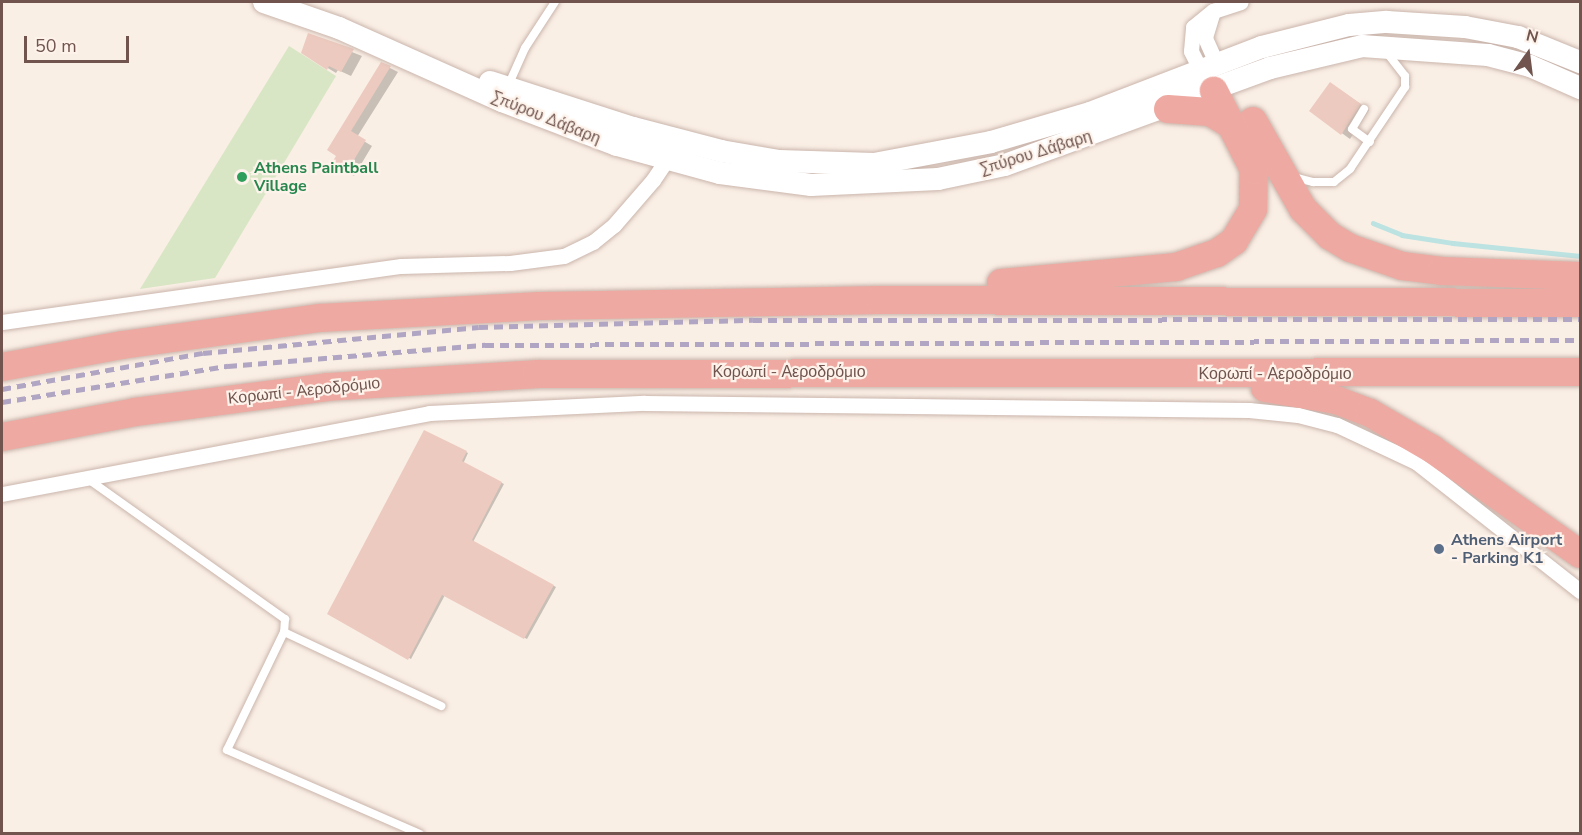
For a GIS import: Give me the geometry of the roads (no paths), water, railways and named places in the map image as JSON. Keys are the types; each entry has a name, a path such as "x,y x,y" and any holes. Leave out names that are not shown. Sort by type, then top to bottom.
{"highway":[{"path":"880,300 935,288 1176,267 1217,253 1246,225 1256,190 1254,170 1234,127 1215,77"},
{"path":"1215,77 1319,226 1350,248 1374,258 1442,271 1581,276"},
{"path":"1168,109 1210,112 1234,127"},
{"path":"2,367 217,332 386,313 563,305 880,300 1581,303"},
{"name":"Κορωπί - Αεροδρόμιο","path":"2,437 227,399 391,382 654,371 1006,374 1581,372"},
{"path":"1006,374 1260,387 1336,400 1401,429 1581,554"}],"street":[{"name":"Σπύρου Δάβαρη","path":"264,2 505,94 672,151 720,173 811,184 938,179 1005,165 1168,109 1215,77 1312,32 1387,22 1465,27 1518,37 1581,62"},
{"path":"1215,77 1190,40 1193,27 1213,11 1241,2"},
{"name":"Σπύρου Δάβαρη","path":"672,151 779,161 874,164 917,159 991,142 1215,77 1270,68 1362,46 1488,55 1530,66 1581,88"},
{"path":"2,322 401,266 510,263 564,256 594,242 614,225 672,151"},
{"path":"2,494 88,479 363,423 489,409 645,403 1249,410 1298,415 1337,424 1416,462 1581,591"}],"lane":[{"path":"505,94 525,48 555,2"},
{"path":"1276,167 1296,178 1334,182 1350,169 1370,142 1405,87 1405,76 1386,52 1362,46"},
{"path":"1364,109 1352,129 1370,142"},
{"path":"88,479 279,612 285,619 284,632 227,750 420,834"},
{"path":"284,632 441,706"}],"waterway":[{"path":"1373,223 1402,235 1453,243 1580,256"}],"railway":[{"path":"2,389 203,353 479,327 753,320 1580,319"},
{"path":"2,402 228,366 485,345 1580,340"}],"place":[{"name":"Athens Paintball Village","path":"242,177"},
{"name":"Athens Airport - Parking K1","path":"1439,549"}]}
